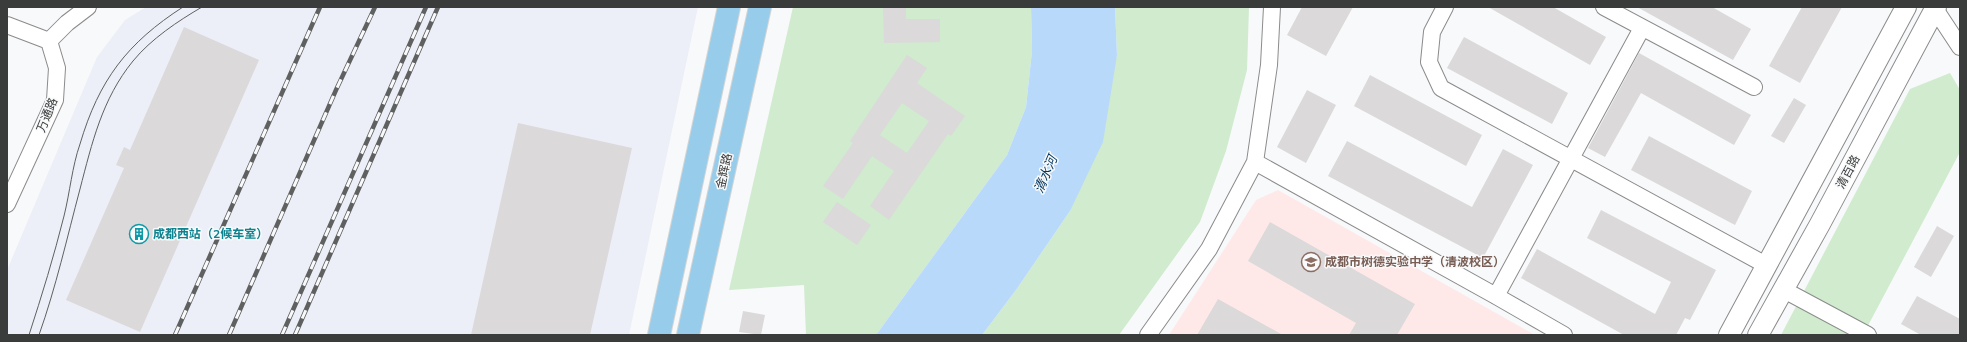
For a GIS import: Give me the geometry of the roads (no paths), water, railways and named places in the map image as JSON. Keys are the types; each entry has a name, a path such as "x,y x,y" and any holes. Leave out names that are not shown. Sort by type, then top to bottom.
{"main road":[{"path":"659,335 728,7"},
{"name":"金辉路","path":"688,335 760,7"}],"street":[{"path":"7,24 49,41 67,23 88,7"},
{"path":"1148,335 1208,249 1255,162 1269,65 1272,7"},
{"path":"1445,7 1432,32 1429,62 1441,88 1766,265"},
{"path":"1604,7 1754,87"},
{"path":"1729,335 1906,7"},
{"path":"1934,8 1960,47"},
{"name":"清百路","path":"1758,335 1784,290 1934,8"},
{"path":"1496,296 1642,28"},
{"name":"万通路","path":"7,204 55,100 57,68 49,41"},
{"path":"1255,162 1564,335"},
{"path":"1784,290 1868,335"}],"water":[{"name":"清水河","path":"1031,7 1115,7 1117,55 1103,142 1070,211 1016,290 982,335 876,335 1007,155 1026,107 1032,51"}],"tram line":[{"path":"29,335 48,276 60,231 77,153 96,101 106,82 131,49 163,21 183,7"},
{"path":"39,335 56,281 94,138 99,122 113,91 133,61 148,45 174,24 202,7"}],"railway":[{"path":"175,335 320,7"},
{"path":"229,335 336,90 375,7"},
{"path":"282,335 426,7"},
{"path":"295,335 438,7"}],"place":[{"name":"成都西站（2候车室）","path":"139,234"},
{"name":"成都市树德实验中学（清波校区）","path":"1311,262"}]}
